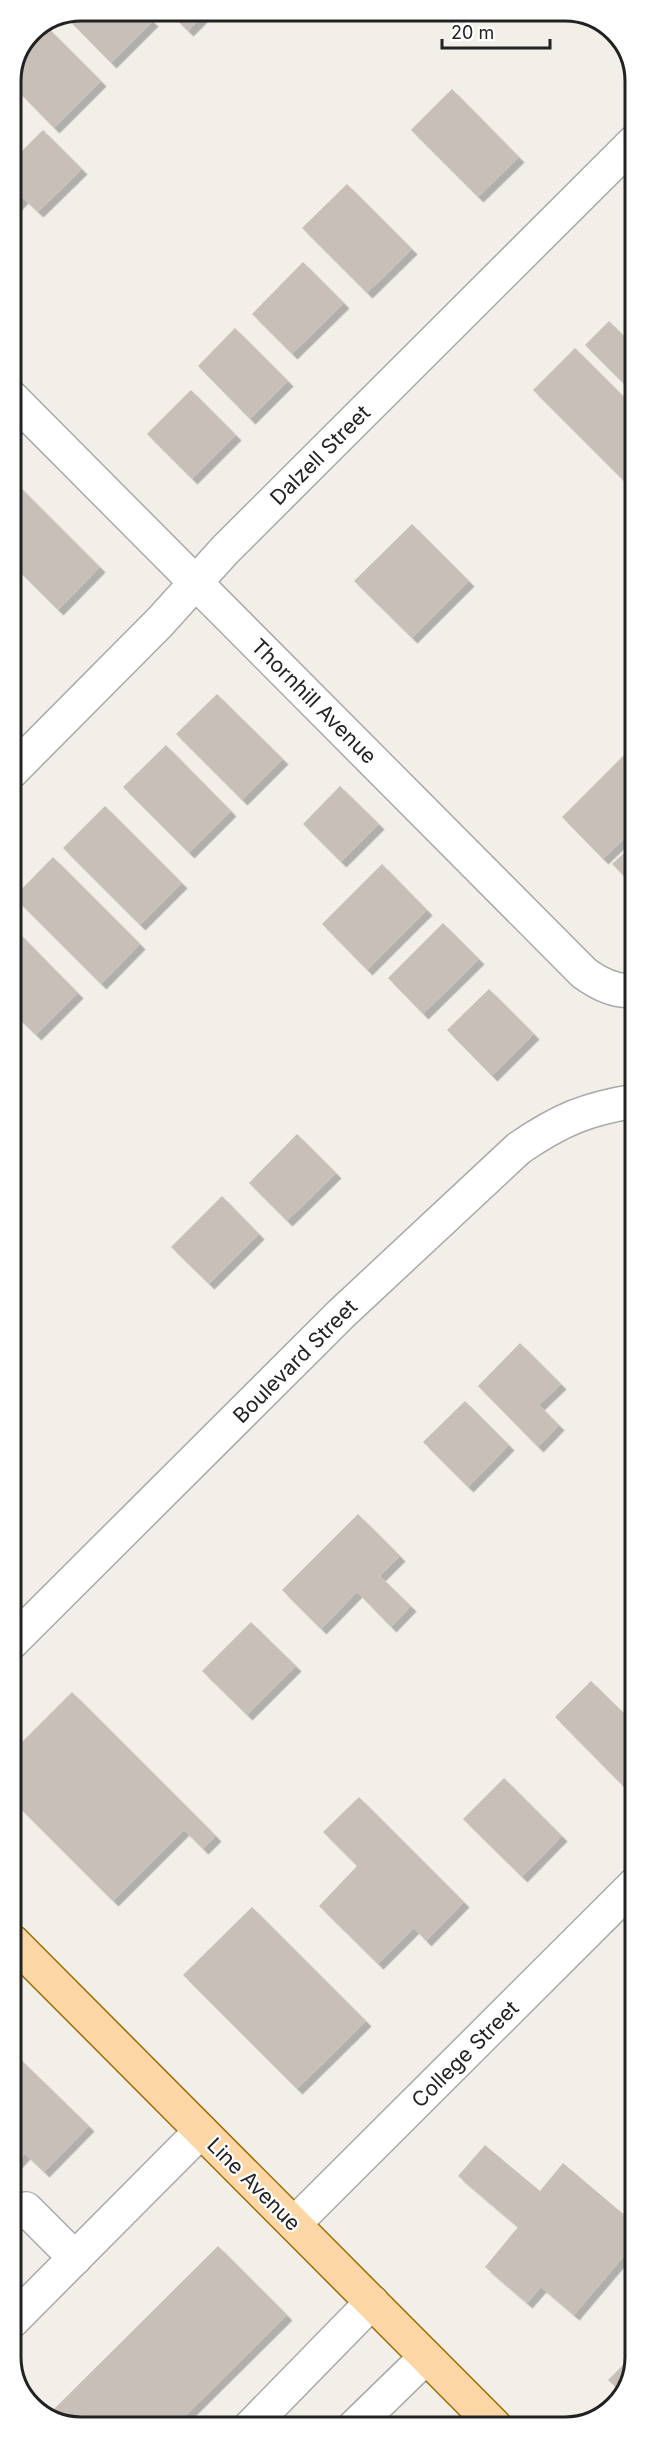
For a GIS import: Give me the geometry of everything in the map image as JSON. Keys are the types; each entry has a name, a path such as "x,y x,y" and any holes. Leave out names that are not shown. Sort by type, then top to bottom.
{"main road":[{"name":"Line Avenue","path":"21,1950 486,2417"}],"street":[{"name":"Dalzell Street","path":"21,762 160,622 225,550 625,151"},
{"name":"Thornhill Avenue","path":"21,407 584,973 599,984 625,990"},
{"name":"Boulevard Street","path":"21,1634 341,1314 519,1148 546,1129 575,1114 600,1106 625,1102"},
{"name":"College Street","path":"294,2224 625,1894"},
{"path":"21,2312 201,2131"},
{"path":"21,2211 26,2210 75,2258"},
{"path":"260,2417 372,2302"},
{"path":"364,2417 426,2357"}],"building":[{"path":"153,21 111,63 71,22"},
{"path":"178,21 198,21 188,31"},
{"path":"50,30 101,81 54,128 21,94 22,70 26,58 31,48"},
{"path":"452,89 519,157 478,197 411,130"},
{"path":"43,130 82,169 38,212 23,198 21,200 21,152"},
{"path":"347,184 412,249 367,293 302,228"},
{"path":"303,262 344,303 292,354 252,314"},
{"path":"609,321 625,337 625,385 585,345"},
{"path":"235,328 288,381 250,419 198,366"},
{"path":"575,348 625,398 625,482 533,390"},
{"path":"191,390 236,435 192,479 147,434"},
{"path":"21,488 100,567 58,610 21,573"},
{"path":"412,524 469,581 412,638 354,581"},
{"path":"217,694 283,759 242,800 176,734"},
{"path":"166,745 231,811 189,853 123,787"},
{"path":"625,754 625,838 603,859 562,817"},
{"path":"340,786 379,824 341,862 303,824"},
{"path":"105,806 182,883 140,925 63,848"},
{"path":"625,852 625,877 612,864"},
{"path":"53,857 140,944 101,984 21,904 21,890"},
{"path":"382,864 427,910 367,970 322,924"},
{"path":"443,923 479,959 423,1014 388,978"},
{"path":"21,935 78,993 36,1035 21,1021"},
{"path":"489,989 534,1034 492,1076 447,1030"},
{"path":"297,1134 336,1173 287,1221 249,1183"},
{"path":"222,1196 259,1234 209,1284 171,1247"},
{"path":"520,1343 561,1384 539,1405 559,1425 538,1447 478,1386"},
{"path":"465,1401 509,1445 468,1487 423,1442"},
{"path":"358,1514 400,1556 380,1576 411,1606 391,1627 357,1592 321,1629 282,1590"},
{"path":"251,1622 296,1666 247,1715 202,1671"},
{"path":"591,1681 625,1714 625,1788 555,1717"},
{"path":"72,1692 216,1836 203,1849 184,1830 113,1901 21,1809 21,1743"},
{"path":"504,1778 562,1836 522,1877 463,1819"},
{"path":"359,1797 464,1902 426,1941 414,1928 378,1964 319,1906 357,1866 323,1832"},
{"path":"252,1907 366,2021 297,2089 183,1975"},
{"path":"21,2060 89,2126 44,2172 25,2154 21,2158"},
{"path":"485,2145 540,2191 563,2163 625,2216 625,2255 574,2315 541,2287 527,2303 485,2267 518,2227 458,2176"},
{"path":"218,2246 287,2315 184,2417 77,2417 53,2410"},
{"path":"624,2364 616,2388 608,2380"}]}
